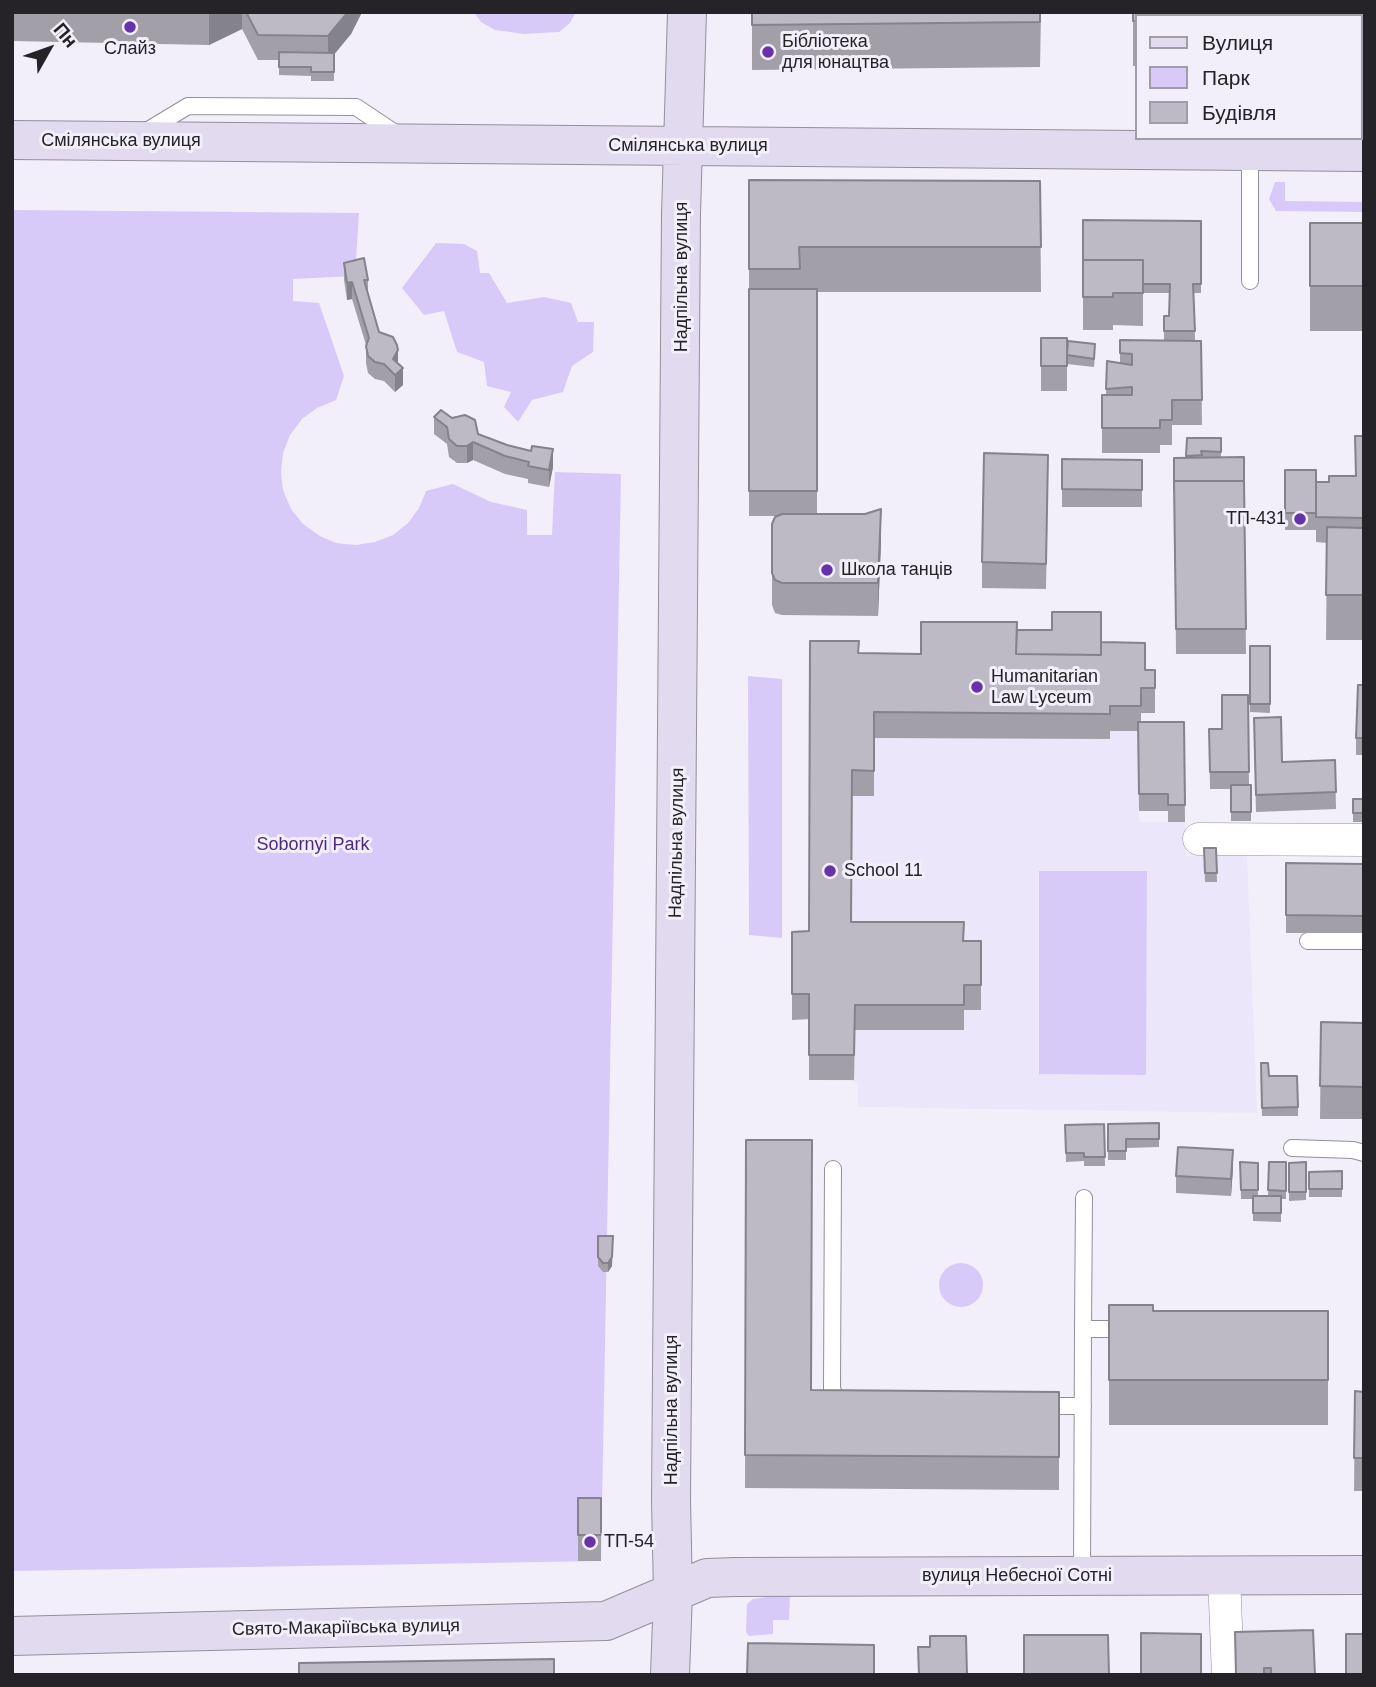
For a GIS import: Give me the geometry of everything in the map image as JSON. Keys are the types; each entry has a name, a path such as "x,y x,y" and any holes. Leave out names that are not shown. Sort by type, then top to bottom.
{"main road":[{"name":"Надпільна вулиця","path":"670,1675 673,1593 671,1500 681,214 687,12"},
{"name":"Смілянська вулиця","path":"12,140 1364,152"},
{"name":"вулиця Небесної Сотні","path":"673,1593 707,1578 726,1577 1364,1575"},
{"name":"Свято-Макаріївська вулиця","path":"12,1636 606,1621 673,1593"}],"street":[{"path":"1199,839 1364,840"},
{"path":"1224,1576 1228,1675"}],"lane":[{"path":"1250,152 1251,281"},
{"path":"1308,940 1364,941"},
{"path":"1292,1148 1353,1150 1364,1153"},
{"path":"833,1169 832,1390 836,1400 848,1405 861,1405"},
{"path":"1082,1577 1084,1198"},
{"path":"1083,1329 1153,1329"},
{"path":"1028,1406 1083,1406"}],"shaded area":[{"path":"1052,629 1101,629 1101,667 1145,695 1155,695 1155,713 1141,714 1138,740 1139,822 1185,822 1186,856 1247,855 1257,1113 858,1107 858,1085 854,1081 809,1080 809,1020 792,1020 809,956 810,666 921,678 921,647 1052,647"}],"green space":[{"path":"474,12 576,12 570,23 559,32 524,34 495,30 481,22"},
{"path":"1275,182 1285,182 1285,201 1364,202 1364,212 1276,211 1269,199"},
{"name":"Sobornyi Park","path":"12,210 359,213 355,276 293,279 293,301 319,303 344,376 336,400 317,408 302,419 290,435 283,453 283,490 291,509 303,524 336,543 356,545 393,535 408,523 419,508 426,491 453,484 491,502 527,510 527,535 552,535 555,472 621,474 601,1561 12,1571"},
{"path":"436,243 464,244 477,251 480,273 489,273 507,303 544,297 571,303 578,322 594,322 593,352 572,366 563,392 532,400 518,422 504,407 511,392 487,386 484,362 457,352 444,311 424,315 402,288"},
{"path":"748,676 782,679 782,938 749,935"},
{"path":"1039,871 1147,871 1146,1075 1039,1074"},
{"path":"961,1263 977,1269 983,1285 977,1301 961,1307 945,1301 939,1285 945,1269"},
{"path":"790,1596 789,1620 773,1620 773,1634 749,1636 746,1632 747,1604 753,1599"}],"building":[{"path":"246,12 348,12 328,36 258,35"},
{"path":"752,12 1040,12 1040,22 752,25"},
{"path":"1133,12 1364,12 1364,24 1362,14 1134,14 1133,21"},
{"path":"279,52 334,53 334,72 311,72 311,67 279,67"},
{"path":"749,180 1040,181 1041,247 799,247 800,269 749,269"},
{"path":"1083,220 1201,221 1201,284 1193,284 1195,331 1164,331 1164,316 1169,316 1170,284 1143,284 1143,260 1083,260"},
{"path":"1310,223 1364,223 1364,286 1310,286"},
{"path":"364,258 368,280 364,280 379,332 393,337 397,345 398,350 393,359 403,368 395,375 384,364 375,362 368,356 366,346 369,338 352,282 347,283 344,263"},
{"path":"1083,260 1143,260 1143,293 1083,297"},
{"path":"749,289 817,289 817,491 749,491"},
{"path":"1041,338 1067,338 1067,366 1041,366"},
{"path":"1120,340 1201,341 1202,400 1172,400 1172,420 1160,420 1160,428 1102,428 1102,395 1132,395 1132,387 1106,389 1107,361 1132,365 1132,354 1120,353"},
{"path":"1068,341 1095,344 1094,359 1067,355"},
{"path":"441,410 452,418 465,415 475,420 478,434 507,445 531,451 532,446 553,449 549,470 528,466 529,462 505,456 473,442 467,446 457,446 449,439 447,427 434,417"},
{"path":"1355,436 1364,436 1364,518 1316,517 1316,482 1329,482 1329,476 1356,476"},
{"path":"1187,438 1221,438 1221,452 1201,451 1202,455 1186,456"},
{"path":"984,453 1048,455 1046,564 982,562"},
{"path":"1244,457 1244,481 1174,481 1174,458"},
{"path":"1062,459 1142,460 1142,490 1062,489"},
{"name":"ТП-431","path":"1285,470 1316,470 1316,513 1285,513"},
{"path":"1174,481 1244,481 1246,629 1176,629"},
{"path":"881,509 878,583 782,583 775,580 772,573 772,524 775,517 782,514 865,514"},
{"path":"1327,527 1364,528 1364,595 1326,595"},
{"path":"1052,612 1101,612 1101,655 1016,654 1017,630 1052,630"},
{"path":"921,622 1017,622 1016,654 1101,655 1101,642 1145,643 1145,670 1155,670 1155,688 1141,688 1141,706 1110,706 1110,714 874,712 874,771 852,770 851,922 964,922 963,941 981,941 981,985 964,985 964,1005 855,1005 854,1055 809,1055 809,994 792,994 792,932 809,931 810,641 859,641 858,653 921,654"},
{"path":"1250,646 1270,646 1270,704 1250,704"},
{"path":"1358,685 1364,685 1364,738 1356,738"},
{"path":"1222,695 1248,695 1249,772 1210,772 1209,729 1222,729"},
{"path":"1281,717 1282,762 1335,760 1336,792 1256,795 1254,718"},
{"path":"1138,722 1184,722 1185,805 1168,805 1168,794 1139,794"},
{"path":"1231,785 1251,785 1251,812 1231,812"},
{"path":"1353,799 1364,799 1364,813 1353,813"},
{"path":"1204,848 1216,848 1217,873 1205,873"},
{"path":"1286,863 1364,864 1364,916 1286,915"},
{"path":"1321,1022 1364,1023 1364,1087 1320,1086"},
{"path":"1261,1063 1268,1063 1269,1076 1297,1076 1298,1107 1262,1108"},
{"path":"1159,1123 1159,1139 1126,1139 1126,1151 1108,1151 1108,1124"},
{"path":"1104,1124 1105,1157 1084,1157 1084,1153 1066,1153 1065,1125"},
{"path":"746,1140 812,1140 811,1390 1059,1392 1059,1457 745,1455"},
{"path":"1178,1147 1233,1150 1231,1179 1176,1176"},
{"path":"1240,1162 1258,1163 1258,1190 1241,1190"},
{"path":"1269,1162 1286,1162 1286,1191 1268,1190"},
{"path":"1306,1162 1306,1192 1289,1192 1289,1163"},
{"path":"1342,1171 1342,1189 1309,1189 1309,1172"},
{"path":"1253,1196 1281,1196 1281,1213 1253,1213"},
{"path":"598,1236 613,1236 612,1257 608,1263 603,1263 598,1257"},
{"path":"1109,1305 1153,1305 1153,1311 1328,1311 1328,1380 1109,1380"},
{"path":"1355,1391 1364,1392 1364,1458 1354,1458"},
{"path":"578,1498 601,1498 601,1535 578,1535"},
{"path":"1313,1630 1315,1675 1271,1675 1271,1668 1264,1668 1264,1675 1236,1675 1235,1632"},
{"path":"1141,1633 1201,1634 1201,1675 1141,1675"},
{"path":"1346,1634 1364,1634 1364,1675 1346,1675"},
{"path":"1024,1635 1108,1635 1109,1675 1024,1675"},
{"path":"930,1636 966,1636 967,1675 919,1675 918,1647 930,1647"},
{"path":"748,1643 874,1645 874,1675 747,1675"},
{"path":"554,1659 554,1675 299,1675 299,1663"}],"place":[{"name":"Слайз","path":"130,27"},
{"name":"Бібліотека для юнацтва","path":"768,52"},
{"name":"ТП-431","path":"1300,519"},
{"name":"Школа танців","path":"827,570"},
{"name":"Humanitarian Law Lyceum","path":"977,687"},
{"name":"School 11","path":"830,871"},
{"name":"ТП-54","path":"590,1542"}]}
